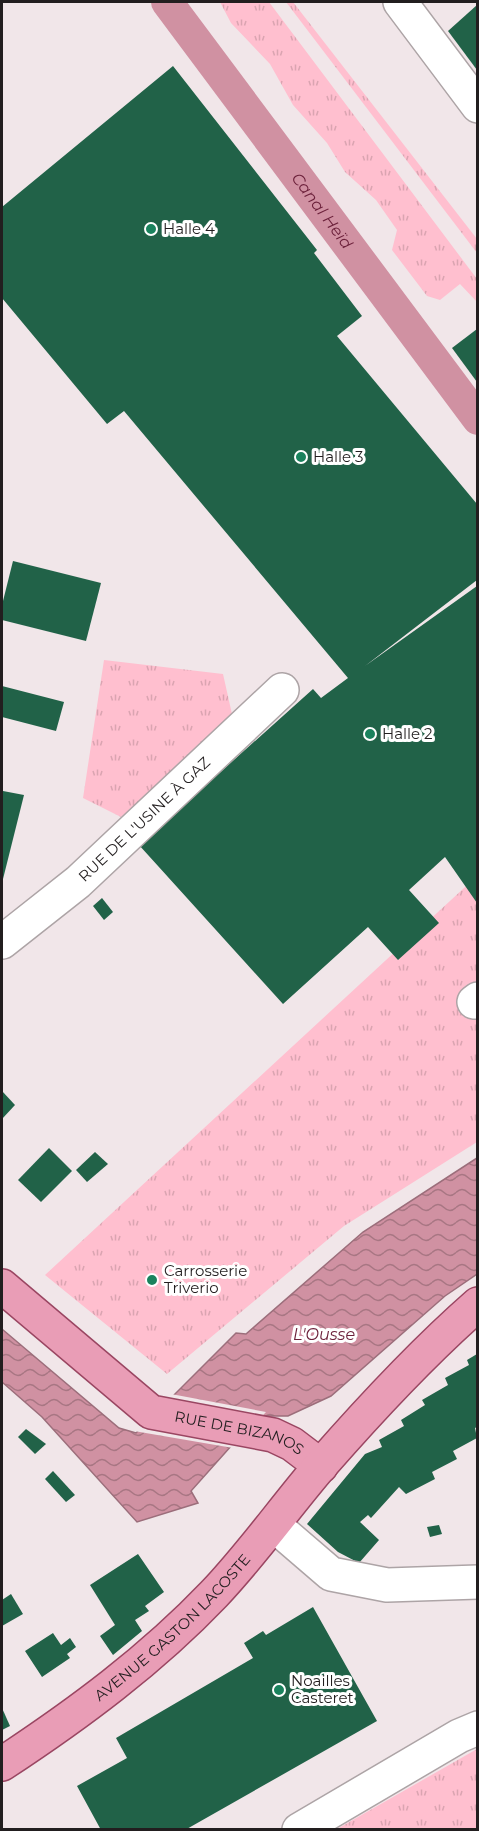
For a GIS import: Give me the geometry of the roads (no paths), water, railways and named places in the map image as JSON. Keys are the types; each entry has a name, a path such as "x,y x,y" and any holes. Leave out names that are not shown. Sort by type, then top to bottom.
{"main road":[{"name":"RUE DE BIZANOS","path":"2,1286 152,1412 252,1431 292,1444 321,1466"},
{"name":"AVENUE GASTON LACOSTE","path":"2,1764 66,1722 176,1632 274,1525 321,1466 386,1393 477,1304"}],"street":[{"path":"400,2 477,106"},
{"name":"RUE DE L'USINE À GAZ","path":"2,942 78,882 282,690"},
{"path":"274,1525 332,1574 387,1585 477,1582"},
{"path":"299,1830 459,1736 477,1728"}],"water":[{"name":"L'Ousse","path":"477,1158 477,1274 445,1296 331,1396 288,1416 258,1416 191,1491 198,1503 137,1522 42,1417 2,1382 2,1329 119,1428 136,1433 236,1333 246,1334 363,1232"}],"waterway":[{"name":"Canal Heïd","path":"167,2 478,419"}],"place":[{"name":"Halle 4","path":"151,229"},
{"name":"Halle 3","path":"301,457"},
{"name":"Halle 2","path":"370,734"},
{"name":"Carrosserie Triverio","path":"152,1280"},
{"name":"Noailles Casteret","path":"279,1690"}]}
